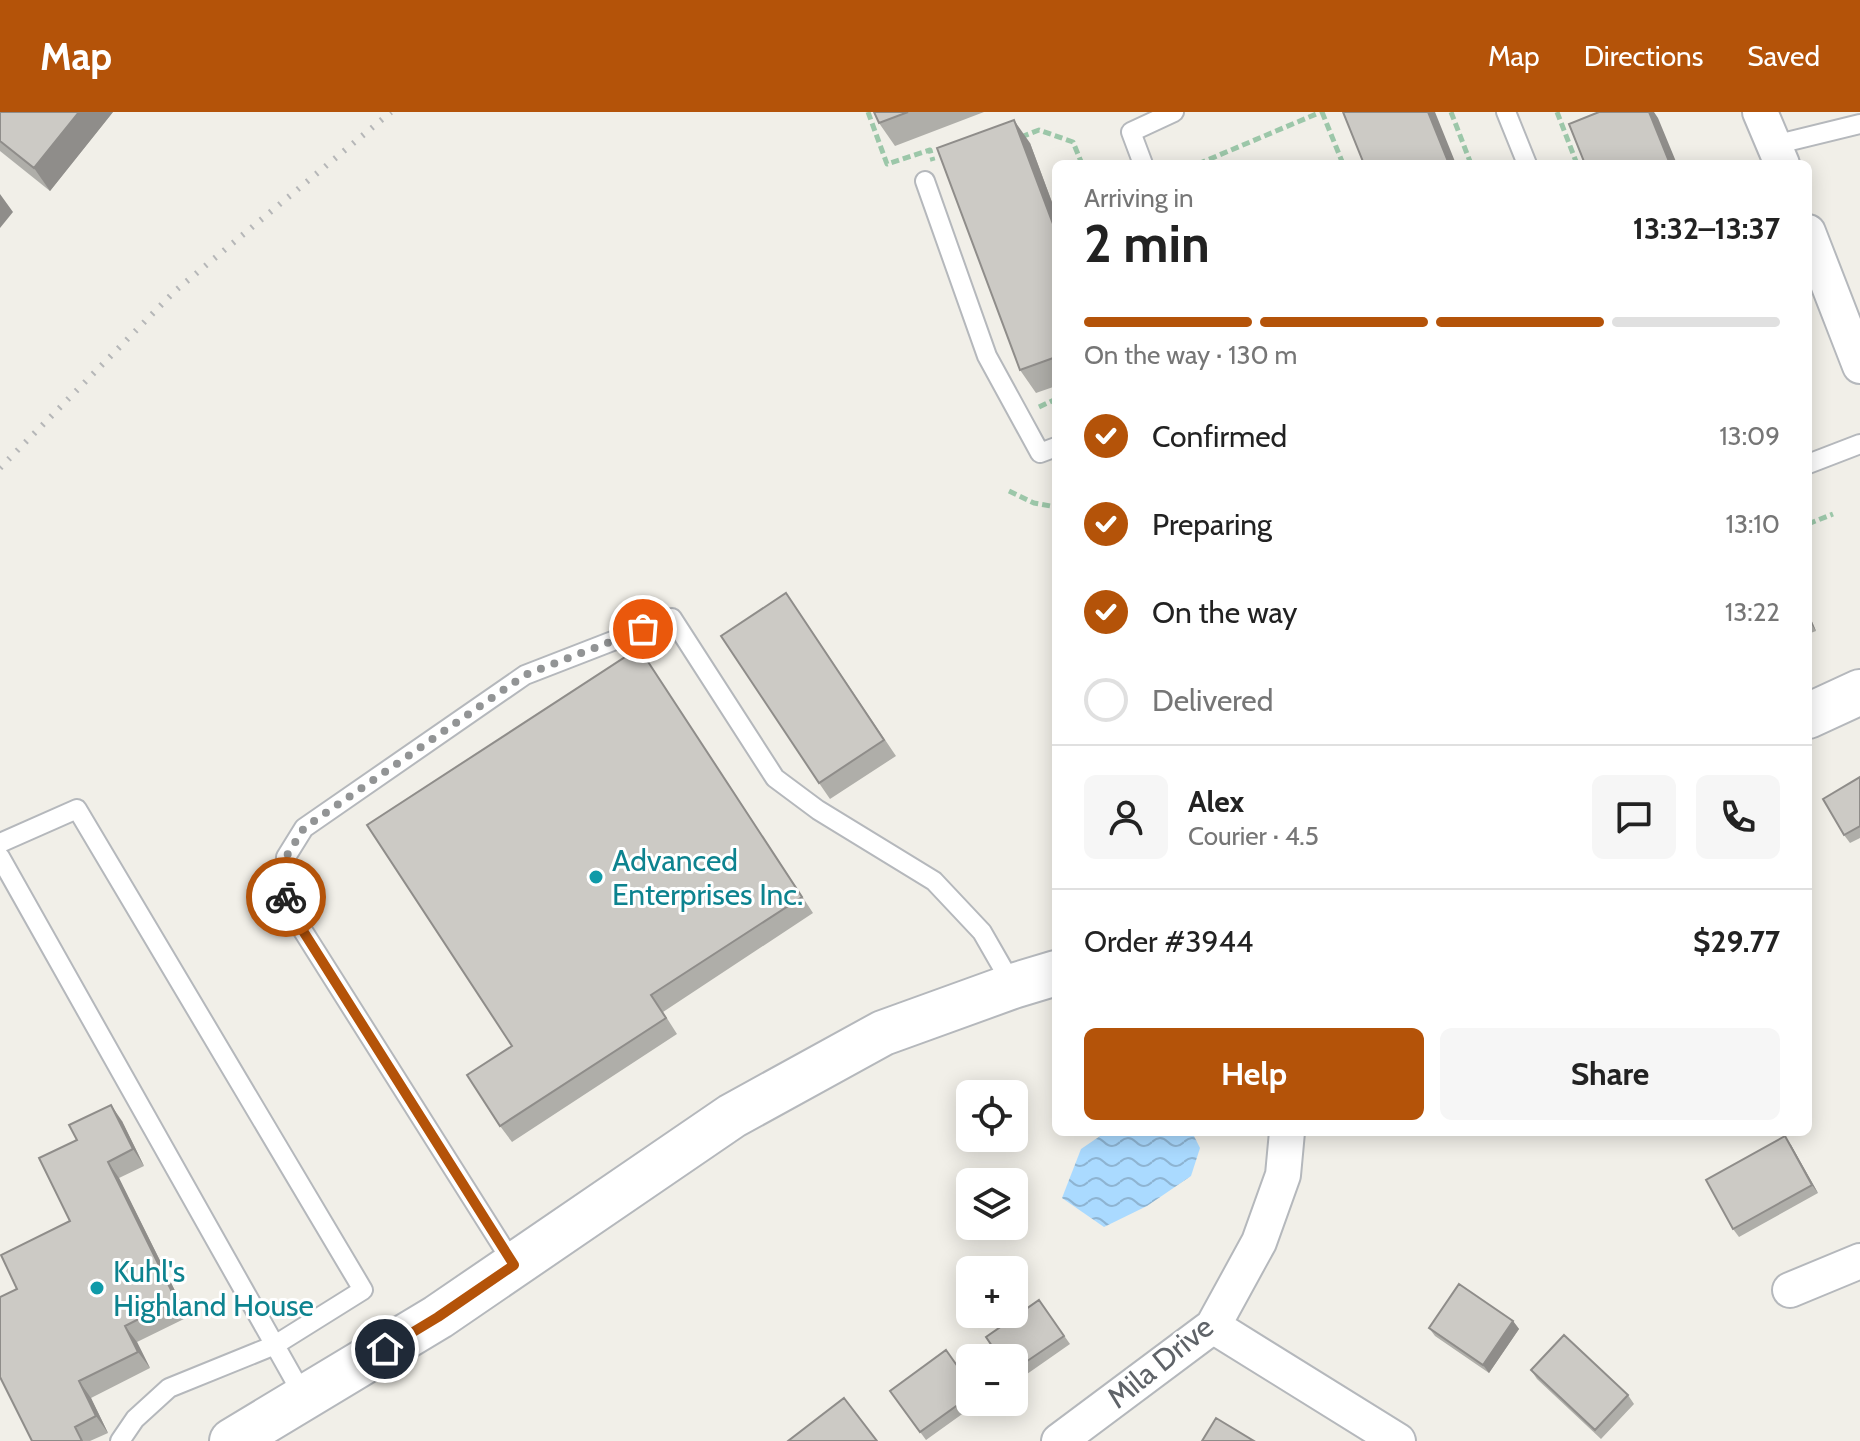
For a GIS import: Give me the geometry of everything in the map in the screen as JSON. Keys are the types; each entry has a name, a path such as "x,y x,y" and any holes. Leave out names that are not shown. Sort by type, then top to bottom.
{"street":[{"path":"1760,112 1778,154"},
{"path":"1812,242 1860,366"},
{"path":"1812,714 1860,692"},
{"path":"232,1441 438,1317 732,1116 883,1033 1052,974"},
{"name":"Mila Drive","path":"1059,1441 1213,1326 1259,1242 1283,1175 1287,1136"},
{"path":"1790,1290 1860,1261"},
{"path":"1213,1326 1398,1441"}],"lane":[{"path":"1142,160 1131,132 1174,112"},
{"path":"1506,112 1525,160"},
{"path":"1778,154 1860,124"},
{"path":"930,175 987,356 1040,453 1052,448"},
{"path":"1812,462 1860,444"},
{"path":"514,1265 286,904 286,857 304,828 525,675 672,618 775,778 818,810 934,881 982,932 1013,986"},
{"path":"0,843 77,809 363,1290 275,1345 169,1388 135,1419 120,1441"},
{"path":"0,857 304,1397"}],"path":[{"path":"868,112 887,164 930,150 930,175"},
{"path":"1208,160 1322,112 1341,160"},
{"path":"1451,112 1469,160"},
{"path":"1557,112 1575,160"},
{"path":"1009,142 1039,130 1073,142 1080,160"},
{"path":"1032,410 1052,401"},
{"path":"1009,491 1034,503 1052,506"},
{"path":"1812,522 1833,514"}],"water":[{"path":"1100,1136 1194,1136 1200,1148 1191,1176 1147,1206 1104,1227 1062,1198 1081,1149"}],"building":[{"path":"0,112 79,112 34,168 0,141"},
{"path":"874,112 908,112 879,123"},
{"path":"1343,112 1428,112 1447,160 1362,160"},
{"path":"1599,112 1649,112 1668,160 1583,160 1569,124"},
{"path":"1014,120 1052,221 1052,358 1020,370 937,148"},
{"path":"786,593 884,740 819,783 721,636"},
{"name":"Advanced Enterprises Inc.","path":"639,648 802,897 651,995 666,1018 500,1126 467,1075 512,1046 367,825"},
{"path":"1860,777 1860,826 1844,835 1823,799"},
{"name":"Kuhl's Highland House","path":"111,1105 133,1149 108,1162 176,1300 125,1326 138,1352 79,1381 96,1416 75,1427 82,1441 32,1441 0,1377 0,1297 17,1289 1,1255 70,1221 39,1158 77,1140 69,1125"},
{"path":"1785,1136 1812,1185 1733,1229 1706,1180"},
{"path":"1459,1284 1513,1321 1483,1365 1429,1328"},
{"path":"1039,1300 1064,1336 1028,1360 1028,1344 991,1344 986,1337 999,1328 1028,1328 1028,1308"},
{"path":"1564,1335 1628,1395 1595,1430 1531,1370"},
{"path":"946,1350 956,1364 956,1406 920,1432 890,1391"},
{"path":"844,1398 877,1441 788,1441"},
{"path":"1216,1418 1254,1441 1202,1441"}],"railway":[{"path":"0,468 175,291 391,112"}],"way so far":[{"path":"286,897 286,857 304,828 525,675 643,629"}],"place":[{"name":"Advanced Enterprises Inc.","path":"596,877"},
{"name":"Kuhl's Highland House","path":"97,1288"}],"route":[{"path":"286,897 286,904 514,1265 385,1349"}]}
